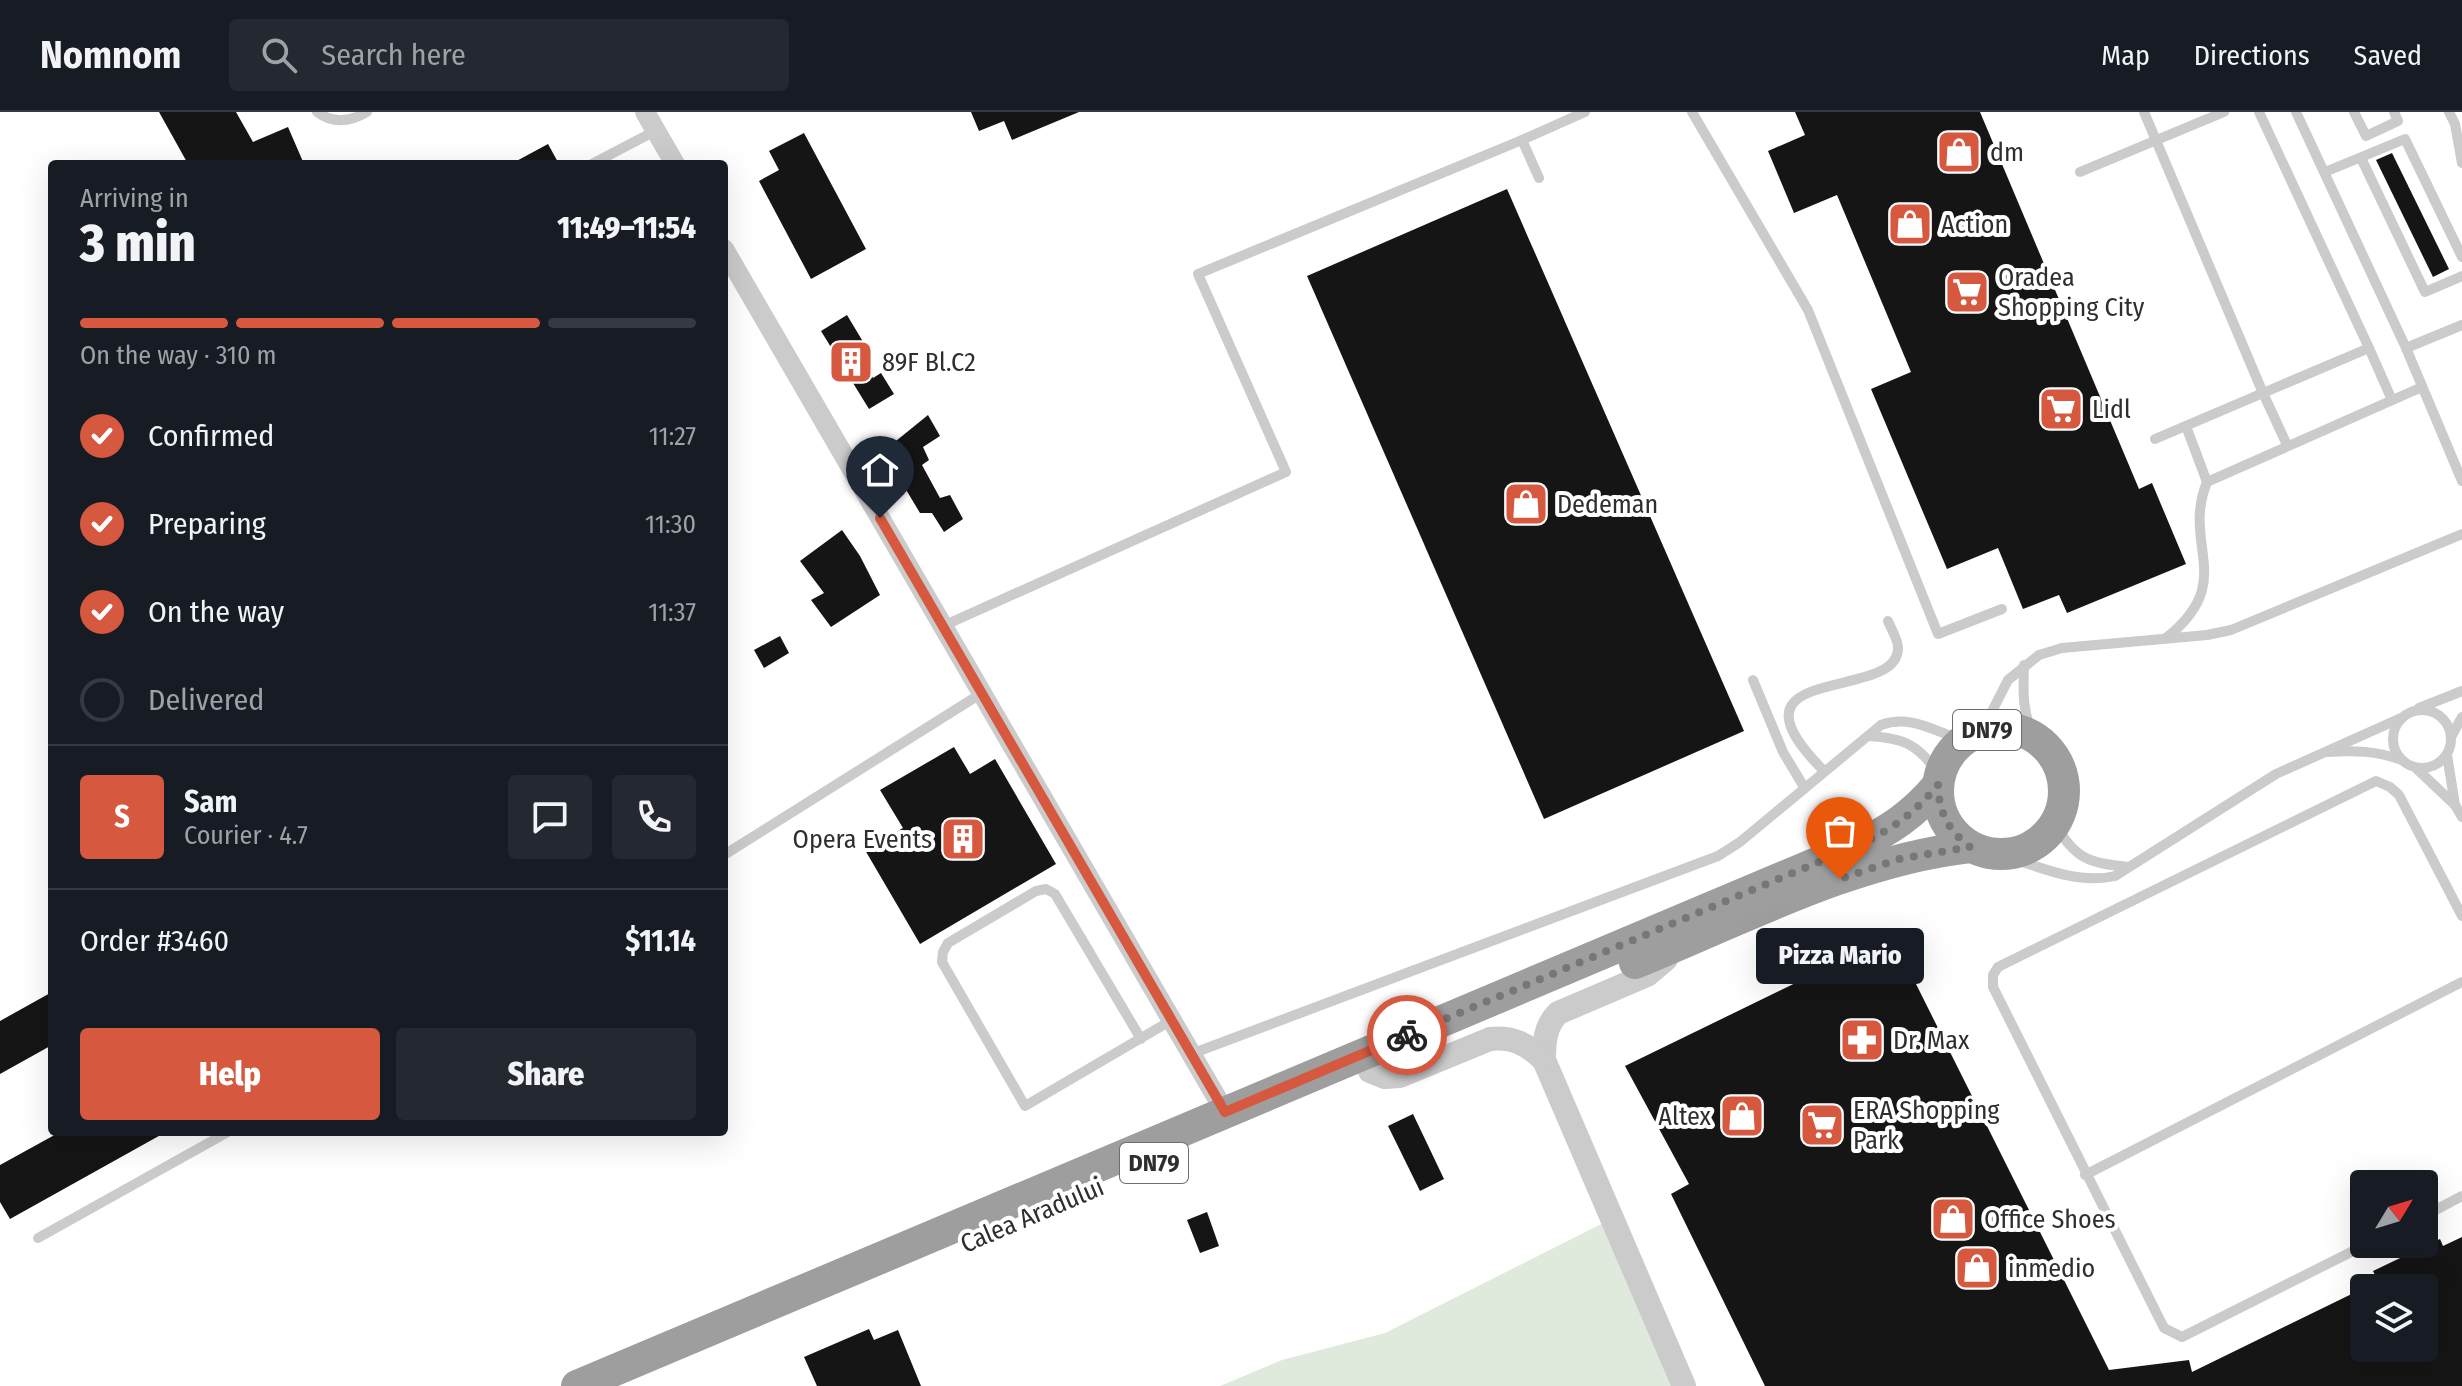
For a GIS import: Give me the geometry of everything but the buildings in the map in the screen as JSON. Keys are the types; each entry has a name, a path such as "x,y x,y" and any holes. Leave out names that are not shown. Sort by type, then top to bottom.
{"highway":[{"name":"DN79","path":"1973,736 2000,728 2018,731 2035,738 2054,758 2064,790 2062,807 2055,824"},
{"name":"Calea Aradului","path":"577,1386 1857,846 1891,829 1917,811 1939,781 1945,763 1973,736"},
{"name":"DN79","path":"1939,781 1939,804 1945,821 1956,836 1985,850"},
{"name":"Calea Aradului","path":"633,1386 1370,1071 1867,868 1931,851 2029,848 2055,824"}],"street":[{"path":"645,112 673,160"},
{"path":"728,256 1225,1112"},
{"path":"1678,946 1647,975 1558,1013 1550,1020 1544,1039 1544,1060 1684,1386"},
{"path":"1370,1071 1385,1077 1400,1076 1490,1039 1503,1037 1529,1047 1544,1060"}],"lane":[{"path":"317,112 325,118 340,121 367,112"},
{"path":"943,626 1286,472 1198,274 1585,112"},
{"path":"1692,112 1808,310 1938,634 2002,609"},
{"path":"2144,112 2287,445"},
{"path":"2080,172 2224,112"},
{"path":"2259,112 2392,400"},
{"path":"2296,112 2406,348 2462,481"},
{"path":"2354,112 2366,136 2398,121 2394,112"},
{"path":"2449,112 2455,124 2462,163"},
{"path":"600,160 655,131"},
{"path":"2325,172 2405,139 2462,257"},
{"path":"1522,140 1539,178"},
{"path":"2361,158 2425,292 2462,276"},
{"path":"2406,348 2462,325"},
{"path":"2155,439 2369,348"},
{"path":"2207,482 2422,387"},
{"path":"2165,639 2194,612 2206,578 2199,503 2207,482 2186,426"},
{"path":"1191,1054 1704,862 1740,842 1823,770 1881,725 1895,720 1910,720 1973,736 2008,680 2039,655 2062,648 2207,635 2251,624 2462,534"},
{"path":"1823,770 1798,742 1792,729 1790,713 1796,699 1817,688 1885,671 1895,662 1899,648 1888,621"},
{"path":"2024,665 2022,699 2027,725 2035,738"},
{"path":"1753,680 1783,752 1804,787"},
{"path":"1985,850 2052,872 2098,880 2115,876 2276,774 2462,691"},
{"path":"728,852 982,693"},
{"path":"2402,760 2392,739 2406,715 2422,709 2442,717 2451,737"},
{"path":"2455,805 2447,755 2451,737 2462,717"},
{"path":"1868,736 1887,737 1914,745 1939,781"},
{"path":"2318,753 2360,750 2380,752 2402,760 2416,768 2455,805 2462,817"},
{"path":"2416,768 2434,766 2447,755"},
{"path":"2350,1253 2182,1337 2164,1328 1993,987 1993,975 1998,967 2376,781 2399,795 2462,916"},
{"path":"2055,824 2076,853 2095,863 2128,867"},
{"path":"1141,1039 1055,894 1046,889 1036,891 948,943 943,952 942,962 1025,1106 1141,1039 1172,1020"},
{"path":"2085,1175 2462,982"},
{"path":"38,1238 221,1136"},
{"path":"2438,1209 2462,1196"}],"green space":[{"path":"1611,1219 1687,1386 1220,1386 1282,1360 1385,1333"}],"way so far":[{"path":"1407,1035 1857,846 1891,829 1917,811 1938,785 1939,804 1945,821 1956,836 1970,847 1931,851 1867,868 1840,879"}],"place":[{"name":"dm","path":"1959,152"},
{"name":"Action","path":"1910,224"},
{"name":"Oradea Shopping City","path":"1967,292"},
{"name":"89F Bl.C2","path":"851,362"},
{"name":"Lidl","path":"2061,409"},
{"name":"Dedeman","path":"1526,504"},
{"name":"Opera Events","path":"963,839"},
{"name":"Pizza Mario","path":"1840,879"},
{"name":"Dr. Max","path":"1862,1040"},
{"name":"Altex","path":"1742,1116"},
{"name":"ERA Shopping Park","path":"1822,1125"},
{"name":"Office Shoes","path":"1953,1219"},
{"name":"inmedio","path":"1977,1268"}],"route":[{"path":"880,518 1225,1112 1407,1035"}]}
